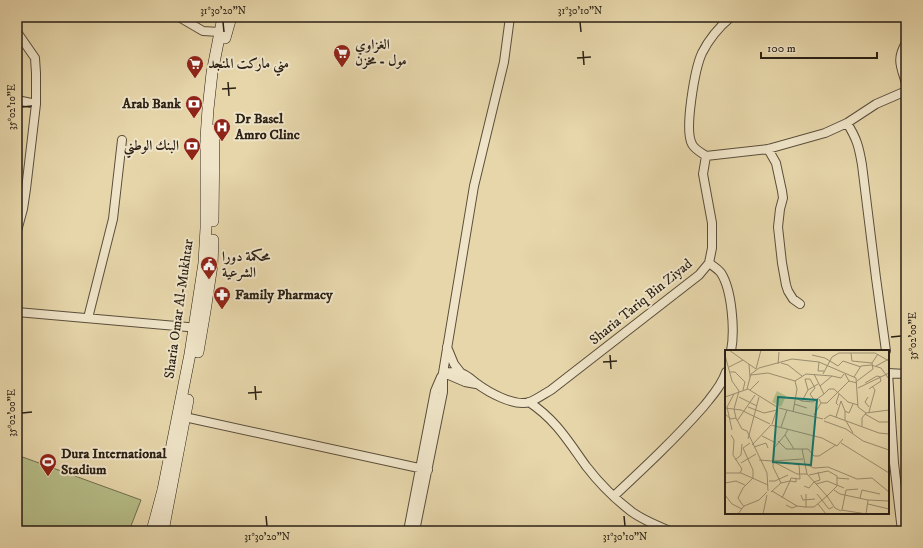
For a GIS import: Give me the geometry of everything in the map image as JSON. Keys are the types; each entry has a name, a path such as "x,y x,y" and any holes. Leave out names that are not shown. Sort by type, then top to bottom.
{"main road":[{"name":"Sharia Omar Al-Mukhtar","path":"198,328 206,228 206,138 208,109 212,73 223,17"},
{"name":"Sharia Omar Al-Mukhtar","path":"163,531 198,328 212,265 214,115 220,65 231,17"},
{"name":"Sharia Omar Al-Mukhtar","path":"152,531 182,416"}],"street":[{"path":"179,17 203,31 219,32"},
{"path":"416,531 435,391 442,373 474,186 504,62 510,17"},
{"path":"731,17 721,25 710,38 702,54 696,73 689,121 689,134 692,145 706,156 768,149 826,133 847,123 876,104 906,91"},
{"path":"17,32 35,58 36,73 36,104 26,189 20,208 17,231"},
{"path":"906,43 899,60 906,83"},
{"path":"17,100 36,104"},
{"path":"847,123 854,134 859,147 886,350"},
{"path":"88,318 113,219 122,140"},
{"path":"768,149 776,163 783,198 778,227 786,284 793,299 800,304"},
{"name":"Sharia Tariq Bin Ziyad","path":"529,402 551,390 687,285 699,275 709,263 712,248 712,223 703,174 706,156"},
{"path":"709,263 720,273 727,286 733,327 732,350"},
{"path":"17,312 198,328"},
{"path":"447,346 460,376"},
{"path":"442,373 453,371 460,376 469,377 477,384 499,397 520,403 529,402 540,409 563,433 602,486 632,512 659,529 670,531"},
{"path":"408,531 443,392 442,373"},
{"path":"889,373 906,374"},
{"path":"443,392 447,386 460,376"},
{"path":"614,496 690,421 710,398 724,380 725,376"},
{"path":"889,388 894,463 902,531"},
{"path":"182,416 424,470"}],"green space":[{"name":"Dura International Stadium","path":"17,455 141,500 129,531 17,531"}],"place":[{"name":"الغزاوي مول - مخزن","path":"342,68"},
{"name":"مني ماركت المنجد","path":"195,79"},
{"name":"Arab Bank","path":"194,119"},
{"name":"Dr Basel Amro Clinc","path":"222,142"},
{"name":"البنك الوطني","path":"192,161"},
{"name":"محكمة دورا الشرعية","path":"209,280"},
{"name":"Family Pharmacy","path":"222,310"},
{"name":"Dura International Stadium","path":"48,477"}]}
